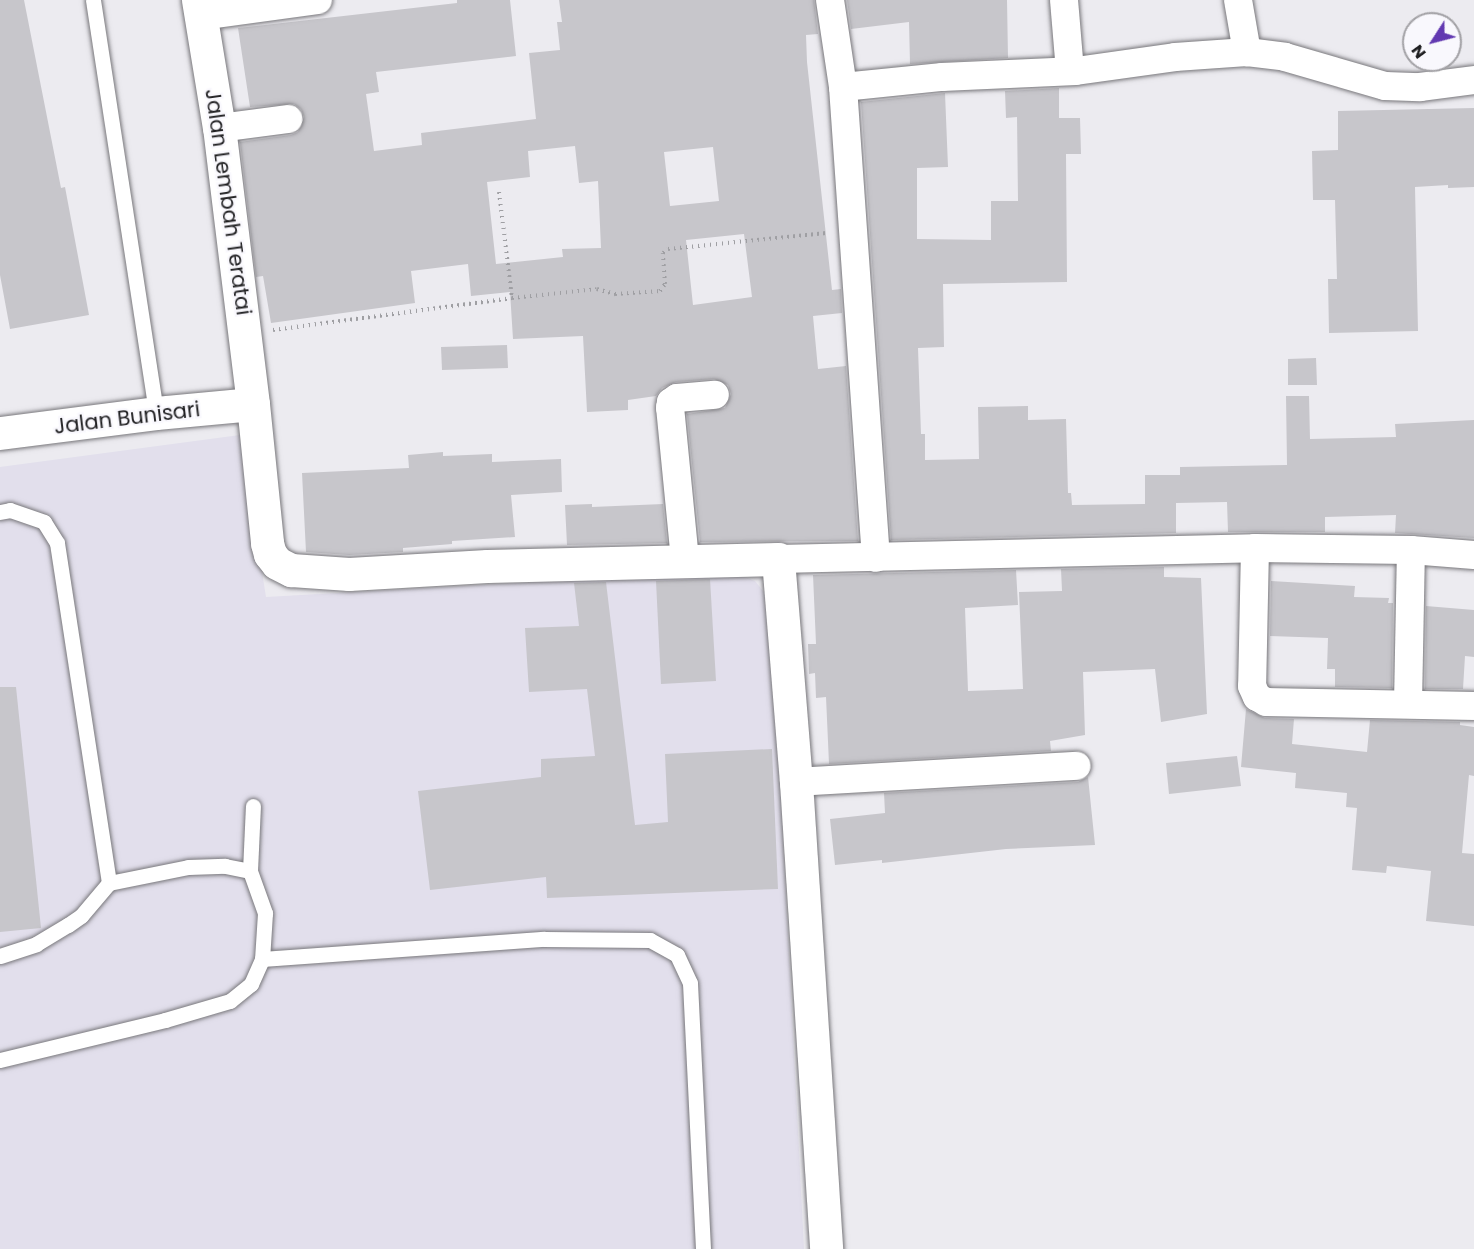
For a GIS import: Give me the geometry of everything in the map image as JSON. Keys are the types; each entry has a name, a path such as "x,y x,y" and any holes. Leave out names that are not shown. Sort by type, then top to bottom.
{"street":[{"path":"199,8 318,0"},
{"path":"830,0 843,87 876,558"},
{"path":"1064,0 1070,71"},
{"path":"1238,0 1247,52"},
{"name":"Jalan Lembah Teratai","path":"199,8 219,128 254,404 267,543 270,554 277,562 291,570 349,574 685,560 778,559"},
{"path":"843,87 942,77 1070,71 1174,57 1247,52 1285,57 1385,86 1420,87 1474,80"},
{"path":"219,128 288,119"},
{"path":"685,560 671,402 677,398 715,395"},
{"name":"Jalan Bunisari","path":"0,434 156,413 254,404"},
{"path":"1255,548 1252,686 1257,697 1266,702 1474,706"},
{"path":"826,1249 796,782 778,559 1255,548 1410,550 1474,555"},
{"path":"1408,704 1410,550"},
{"path":"796,782 1077,766"}],"lane":[{"path":"93,0 156,413"},
{"path":"0,512 10,510 44,522 57,543 108,883"},
{"path":"0,1060 165,1020 230,1001 251,984 262,959 265,913 250,871 253,806"},
{"path":"0,956 36,944 68,925 81,916 108,883 188,867 225,866 250,871"},
{"path":"262,959 544,939 650,940 677,955 690,983 703,1249"}],"path":[{"path":"499,192 512,298"},
{"path":"245,333 512,298 597,290 615,294 660,291 665,284 663,253 668,249 854,231"}],"shaded area":[{"path":"240,435 266,597 731,571 755,581 767,596 778,738 804,1249 0,1249 0,467"}],"building":[{"path":"0,0 24,0 61,188 65,187 89,315 10,329 0,275"},
{"path":"457,0 510,0 516,56 376,72 379,92 366,94 374,151 422,145 421,133 536,119 529,53 560,50 557,22 562,22 559,0 814,0 818,34 806,35 807,62 832,290 841,289 842,313 813,316 818,369 846,366 858,541 700,542 687,414 725,408 731,394 728,385 714,379 676,382 662,388 656,396 628,400 628,410 587,412 583,336 513,339 510,292 471,296 468,264 411,271 415,303 271,323 263,276 256,277 240,142 291,135 298,132 304,117 301,109 294,104 250,107 238,28 457,3","holes":["575,146 579,183 598,181 601,248 562,249 563,257 496,264 487,182 530,177 528,151","713,147 719,201 670,206 664,152","744,234 752,297 693,305 686,240"]},
{"path":"847,0 1007,0 1008,58 910,64 909,22 851,29"},
{"path":"1059,88 1059,118 1080,118 1081,154 1066,154 1067,282 943,284 944,347 918,348 921,434 925,434 925,460 979,459 978,407 1028,406 1028,420 1066,419 1068,493 1071,493 1072,505 1145,504 1145,475 1180,475 1180,467 1287,465 1286,396 1309,396 1310,439 1396,437 1395,424 1474,420 1474,538 1395,533 1396,515 1325,517 1325,532 1228,532 1227,502 1176,503 1176,533 891,540 861,102 945,93 948,167 917,168 917,239 991,240 991,201 1018,201 1017,117 1006,118 1005,91"},
{"path":"1474,108 1474,187 1448,188 1448,185 1415,187 1418,331 1329,333 1328,279 1337,279 1335,200 1313,200 1312,151 1338,150 1338,111"},
{"path":"507,345 508,368 442,370 441,347"},
{"path":"1316,358 1317,385 1288,385 1288,359"},
{"path":"443,452 443,456 492,454 492,462 561,459 562,492 511,495 515,537 452,541 452,544 403,548 403,552 349,555 306,552 302,473 409,468 408,455"},
{"path":"592,504 592,507 663,504 667,543 567,545 565,505"},
{"path":"1164,567 1164,577 1201,578 1207,714 1161,722 1155,669 1083,672 1085,735 1050,741 1051,751 829,764 826,697 816,698 815,673 809,674 808,644 816,644 813,575 1016,570 1018,605 965,608 968,691 1023,689 1019,592 1062,591 1061,569"},
{"path":"710,579 716,681 661,684 656,581"},
{"path":"1271,581 1355,586 1354,597 1389,598 1388,603 1393,603 1392,688 1335,687 1335,669 1327,669 1328,638 1270,636"},
{"path":"606,582 635,825 668,822 665,754 772,749 778,889 547,898 546,877 430,890 418,791 541,777 541,759 595,756 587,689 529,692 525,628 579,626 574,583"},
{"path":"1426,606 1474,610 1474,657 1465,656 1463,689 1425,689"},
{"path":"0,687 16,687 41,928 0,932"},
{"path":"1246,709 1265,718 1294,719 1292,744 1367,752 1370,720 1460,722 1460,725 1474,727 1474,776 1469,775 1462,853 1474,854 1474,926 1426,921 1431,871 1387,866 1386,873 1352,870 1357,808 1346,807 1347,793 1295,788 1296,773 1241,767"},
{"path":"1237,756 1241,786 1169,794 1166,763"},
{"path":"1088,777 1095,845 1006,849 882,863 882,860 835,865 830,819 885,813 884,793 1078,782"}]}
